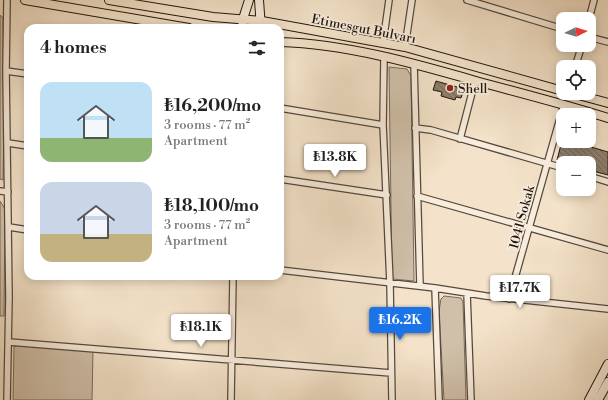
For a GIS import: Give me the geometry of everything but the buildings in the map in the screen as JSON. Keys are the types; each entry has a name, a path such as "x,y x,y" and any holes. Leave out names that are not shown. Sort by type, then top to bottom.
{"main road":[{"path":"25,0 166,24"},
{"name":"Etimesgut Bulvarı","path":"109,0 135,2 213,17 243,19 259,24"},
{"path":"242,24 249,0"},
{"path":"259,0 262,24"},
{"name":"Etimesgut Bulvarı","path":"284,28 405,47 556,89"},
{"name":"Etimesgut Bulvarı","path":"284,42 302,43 384,57 414,64 564,104 608,118"},
{"path":"596,100 608,103"},
{"path":"589,400 608,364"},
{"path":"598,400 608,382"}],"street":[{"path":"7,0 6,71 9,227 7,400"},
{"path":"382,43 389,0"},
{"path":"405,47 412,0"},
{"path":"467,0 556,27"},
{"path":"591,12 594,0"},
{"path":"596,39 608,42"},
{"path":"384,57 383,125 390,283 392,400"},
{"path":"414,64 420,286"},
{"path":"6,71 24,73"},
{"path":"460,139 475,80"},
{"name":"1041 Sokak","path":"509,299 530,228 546,163 564,104"},
{"path":"284,109 383,125"},
{"path":"415,128 556,166"},
{"path":"8,143 24,145"},
{"path":"596,178 608,182"},
{"path":"284,180 387,194"},
{"path":"0,191 8,192"},
{"path":"417,196 608,250"},
{"path":"9,227 24,229"},
{"path":"284,270 420,286 509,299 608,309"},
{"path":"231,400 233,280"},
{"path":"435,288 440,400"},
{"path":"467,293 471,400"},
{"path":"8,342 392,373"}],"shaded area":[{"path":"0,15 3,18 3,180 0,179"},
{"path":"389,67 407,69 411,76 414,281 392,279"},
{"path":"0,201 5,209 4,316 0,316"},
{"path":"444,296 461,298 463,302 466,400 444,400 439,311 441,299"},
{"path":"18,345 93,350 92,400 13,400 14,347"}],"place":[{"name":"Shell","path":"450,88"}]}
